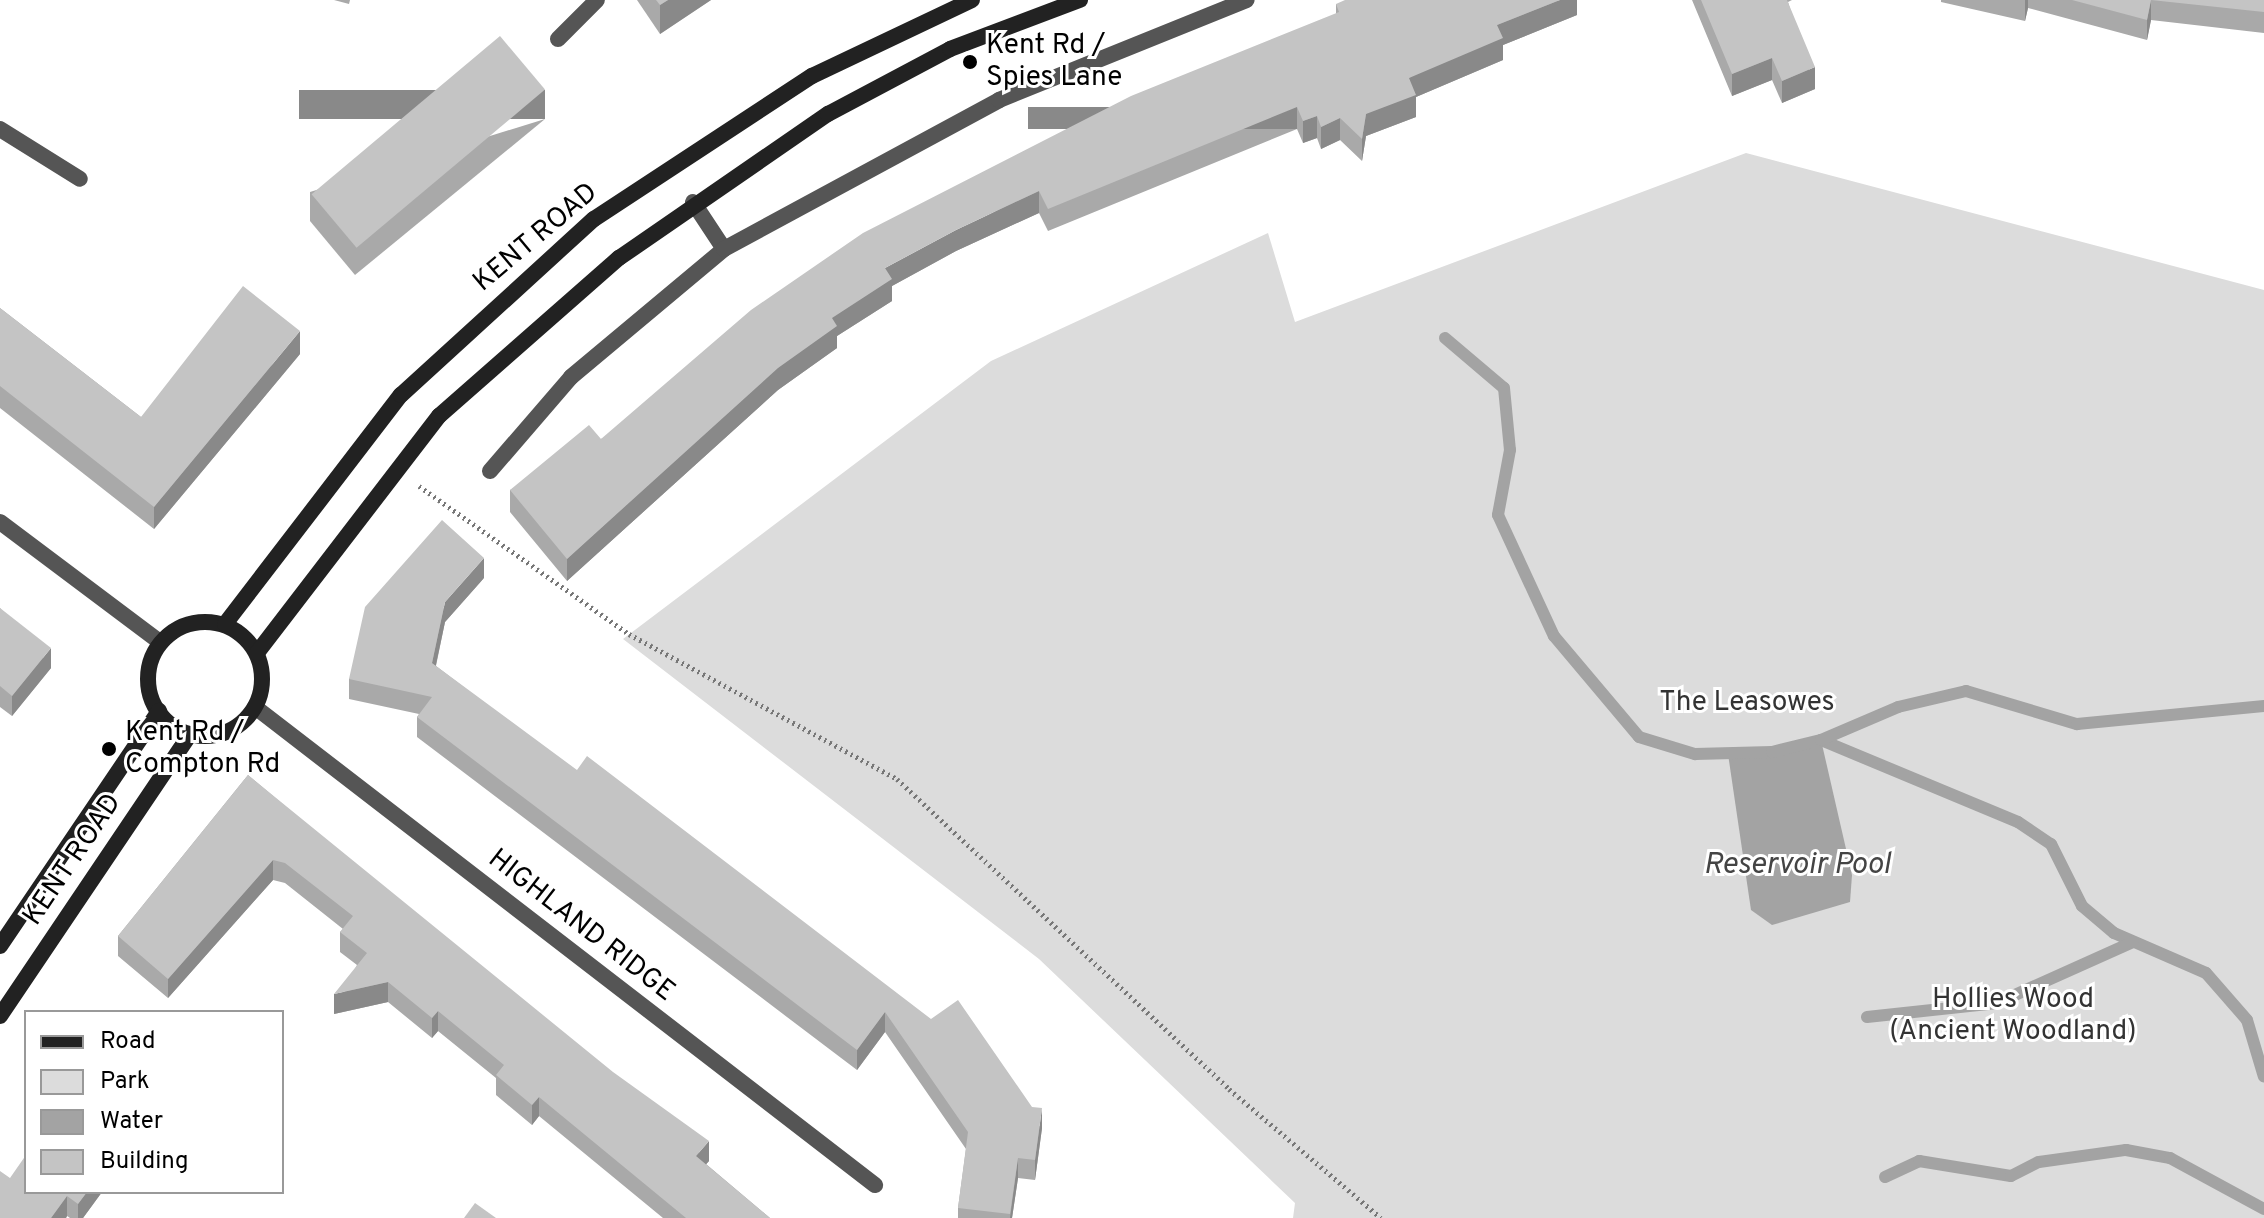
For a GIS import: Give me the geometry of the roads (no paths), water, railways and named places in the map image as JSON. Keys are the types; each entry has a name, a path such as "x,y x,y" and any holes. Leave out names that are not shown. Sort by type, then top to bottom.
{"main road":[{"name":"KENT ROAD","path":"225,624 401,395 594,219 812,76 972,0"},
{"path":"257,653 390,470 497,359 693,202 828,114 950,49 1080,0"},
{"path":"225,624 257,653 263,680 255,707 227,731 190,734 159,711 150,665 161,643 178,628 225,624"},
{"name":"KENT ROAD","path":"0,946 159,711"},
{"name":"KENT ROAD","path":"0,1016 190,734"}],"street":[{"path":"558,39 597,0"},
{"path":"490,471 571,377 724,249 999,100 1247,0"},
{"path":"0,129 80,179"},
{"path":"693,202 724,249"},
{"path":"0,522 161,643"},
{"name":"HIGHLAND RIDGE","path":"255,707 875,1185"}],"water":[{"name":"Reservoir Pool","path":"1821,740 1852,875 1850,902 1772,925 1751,910 1728,754"}],"waterway":[{"path":"1445,338 1504,388 1510,450 1498,515 1554,636 1639,737 1695,754 1772,752 1821,740 2018,822 2051,844 2082,906 2114,933 2206,973 2247,1020 2264,1077"},
{"path":"1821,740 1898,707 1966,691 2077,724 2264,706"},
{"path":"1867,1017 1997,1003 2133,942"},
{"path":"1885,1177 1919,1161 2011,1176 2039,1162 2126,1150 2170,1158 2264,1209"}],"place":[{"name":"Kent Rd / Spies Lane","path":"970,62"},
{"name":"Kent Rd / Compton Rd","path":"109,749"}],"park label":[{"name":"The Leasowes","path":"1747,703"},
{"name":"Hollies Wood (Ancient Woodland)","path":"2013,1016"}]}
